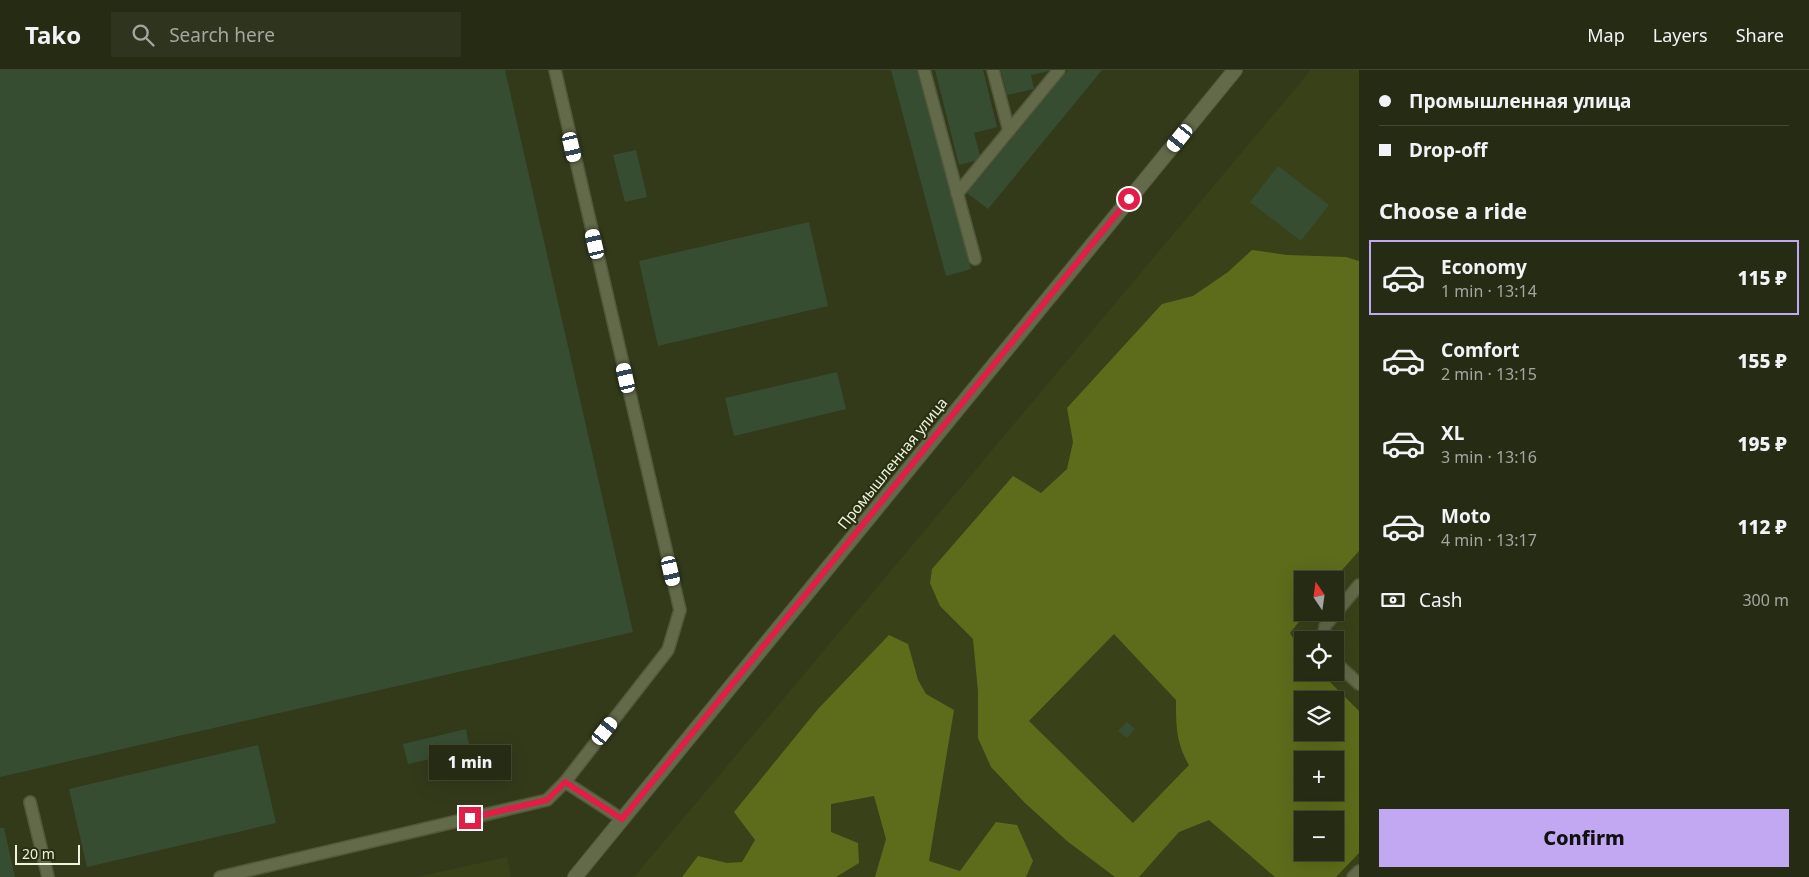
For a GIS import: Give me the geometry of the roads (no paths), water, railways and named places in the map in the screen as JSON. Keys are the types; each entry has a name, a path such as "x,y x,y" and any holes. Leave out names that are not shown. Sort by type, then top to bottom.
{"street":[{"name":"Промышленная улица","path":"575,877 1235,70"}],"lane":[{"path":"220,877 547,800 565,782 668,650 680,610 554,70"},
{"path":"924,70 975,259"},
{"path":"993,70 1009,131"},
{"path":"957,194 1059,70"},
{"path":"1324,631 1325,626 1359,585"},
{"path":"1344,670 1359,684"},
{"path":"565,782 622,819"},
{"path":"30,802 48,877"},
{"path":"1353,877 1359,871"}]}
